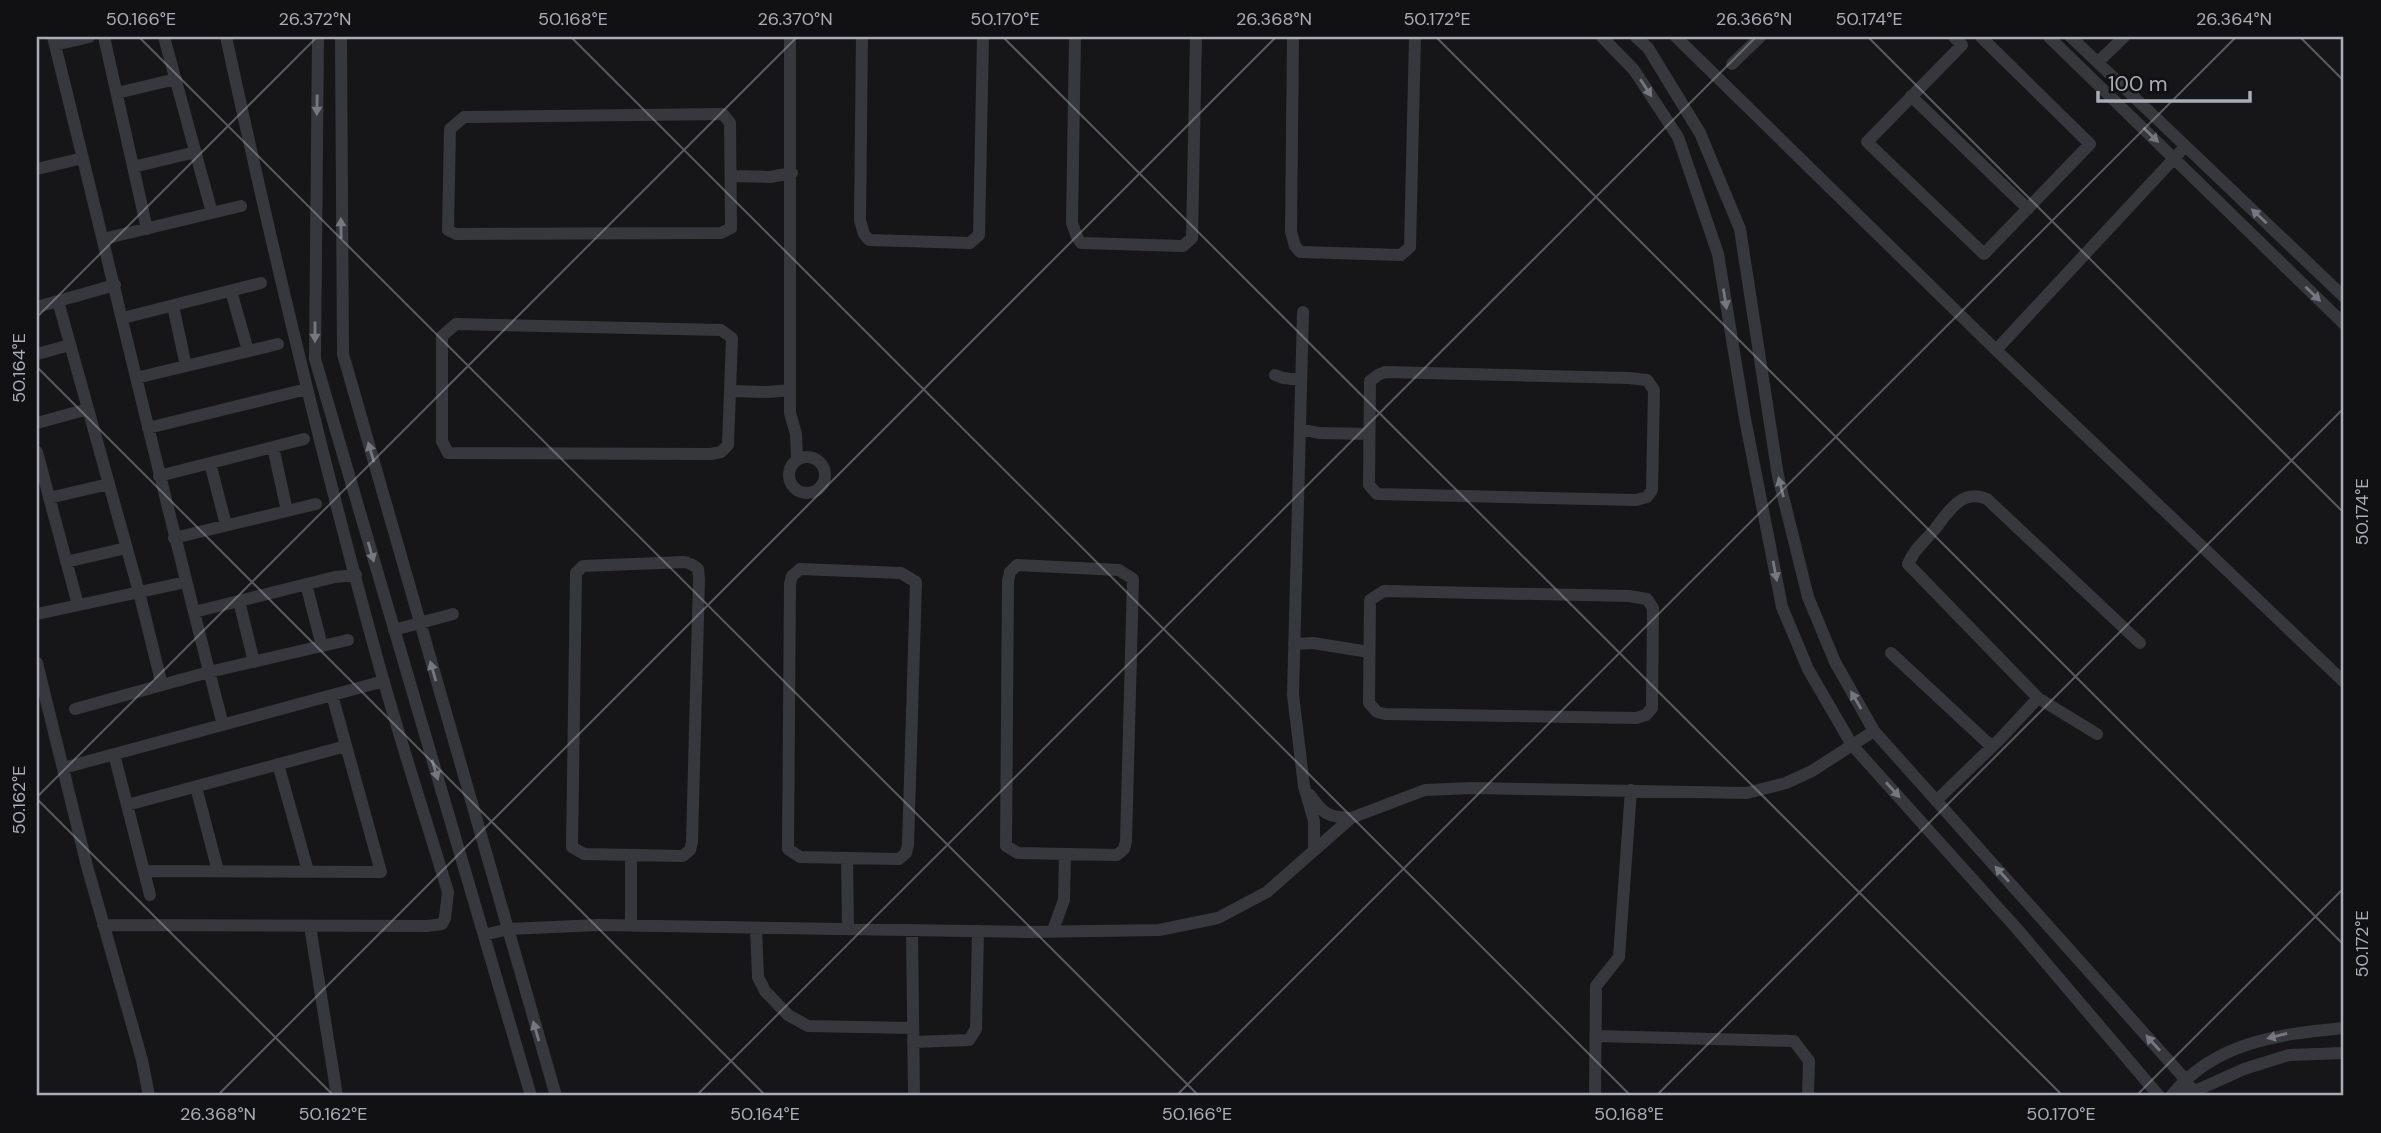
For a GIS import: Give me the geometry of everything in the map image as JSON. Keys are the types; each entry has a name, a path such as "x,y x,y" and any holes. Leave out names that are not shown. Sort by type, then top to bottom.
{"street":[{"path":"89,37 54,41 174,538 223,724"},
{"path":"104,37 147,229"},
{"path":"164,37 212,213"},
{"path":"103,925 428,926 442,924 445,918 448,892 355,575 307,389 226,37"},
{"path":"318,37 315,359 531,1096"},
{"path":"341,37 343,354 556,1096"},
{"path":"790,37 790,414 796,433 797,460"},
{"path":"862,37 860,220 864,234 869,240 970,243 979,235 984,37"},
{"path":"1075,37 1072,223 1076,237 1082,243 1183,246 1192,238 1196,37"},
{"path":"1293,37 1291,232 1295,246 1300,252 1401,255 1410,247 1415,37"},
{"path":"1602,37 1634,70 1678,138 1718,254 1745,419 1782,607 1808,668 1852,745 2018,930 2159,1096"},
{"path":"1636,37 1647,48 1700,133 1740,229 1778,476 1808,597 1835,662 1874,731 2185,1079 2192,1095 2244,1069 2289,1055 2344,1053"},
{"path":"1676,37 1996,350 2344,682"},
{"path":"1732,64 1760,37"},
{"path":"1962,39 1867,142 1984,254 2090,144 1981,37"},
{"path":"2049,37 2344,324"},
{"path":"2071,37 2344,297"},
{"path":"2098,62 2124,37"},
{"path":"117,93 176,79"},
{"path":"1911,96 2028,209"},
{"path":"723,114 730,123 731,176 731,228 721,233 456,234 448,230 450,129 464,117 723,114"},
{"path":"1996,350 2185,147"},
{"path":"133,167 195,152"},
{"path":"37,169 83,158"},
{"path":"731,176 770,177 792,173"},
{"path":"103,239 241,206"},
{"path":"122,318 261,283"},
{"path":"37,307 115,285"},
{"path":"231,291 248,351"},
{"path":"58,301 139,592 162,685"},
{"path":"173,306 186,366"},
{"path":"1303,312 1293,695 1304,786 1314,821 1314,850"},
{"path":"456,324 721,330 732,338 731,391 728,445 721,452 448,453 442,441 442,336 456,324"},
{"path":"136,378 278,344"},
{"path":"37,354 70,345"},
{"path":"1385,372 1647,380 1654,390 1652,490 1647,497 1636,500 1385,496 1377,494 1369,485 1370,433 1370,381 1385,372"},
{"path":"1275,374 1301,380"},
{"path":"148,428 307,389"},
{"path":"731,391 790,390"},
{"path":"37,423 88,409"},
{"path":"1300,429 1318,433 1370,433"},
{"path":"159,476 304,439"},
{"path":"273,447 287,511"},
{"path":"37,452 78,605"},
{"path":"210,463 226,525"},
{"path":"49,498 109,484"},
{"path":"2097,734 2038,698 1908,564 1913,552 1936,528 1944,515 1962,499 1979,496 1987,499 2140,643"},
{"path":"174,538 316,504"},
{"path":"66,562 126,548"},
{"path":"685,562 698,569 699,579 692,842 690,850 683,856 631,855 584,854 572,846 574,582 576,573 583,566 685,562"},
{"path":"1017,565 1119,570 1133,579 1126,841 1124,849 1117,855 1065,854 1018,853 1006,846 1008,581 1010,572 1017,565"},
{"path":"800,569 901,573 916,582 908,845 906,853 900,859 847,858 800,857 788,849 790,584 792,576 800,569"},
{"path":"195,617 211,608 335,577 355,575"},
{"path":"37,614 186,582"},
{"path":"306,584 322,646"},
{"path":"1384,590 1647,598 1653,608 1652,708 1646,715 1636,718 1385,714 1377,712 1369,704 1369,652 1370,600 1384,590"},
{"path":"239,601 254,662"},
{"path":"394,629 453,614"},
{"path":"75,709 209,672 348,640"},
{"path":"1294,644 1313,643 1369,652"},
{"path":"1891,653 1991,746"},
{"path":"37,663 41,701 63,768 103,925 142,1060 149,1096"},
{"path":"63,768 384,681"},
{"path":"144,871 381,872 332,695"},
{"path":"1936,800 2000,739 2038,698"},
{"path":"484,935 508,929 631,926 978,931 1159,930 1218,918 1267,892 1350,818 1426,790 1472,788 1747,793 1786,783 1812,771 1874,731"},
{"path":"127,805 346,746"},
{"path":"114,754 150,895"},
{"path":"278,764 308,872"},
{"path":"1304,786 1323,812 1333,817 1350,818"},
{"path":"196,787 218,871"},
{"path":"1595,1096 1596,986 1619,957 1632,790"},
{"path":"1053,930 1063,901 1065,854"},
{"path":"631,855 631,926"},
{"path":"847,858 848,929"},
{"path":"310,926 337,1096"},
{"path":"756,928 758,977 765,991 788,1014 808,1026 913,1028"},
{"path":"912,930 914,1096"},
{"path":"913,1042 969,1040 975,1029 978,931"},
{"path":"2171,1096 2185,1079 2216,1058 2247,1044 2286,1033 2344,1028"},
{"path":"1595,1036 1794,1041 1809,1061 1808,1096"}]}
